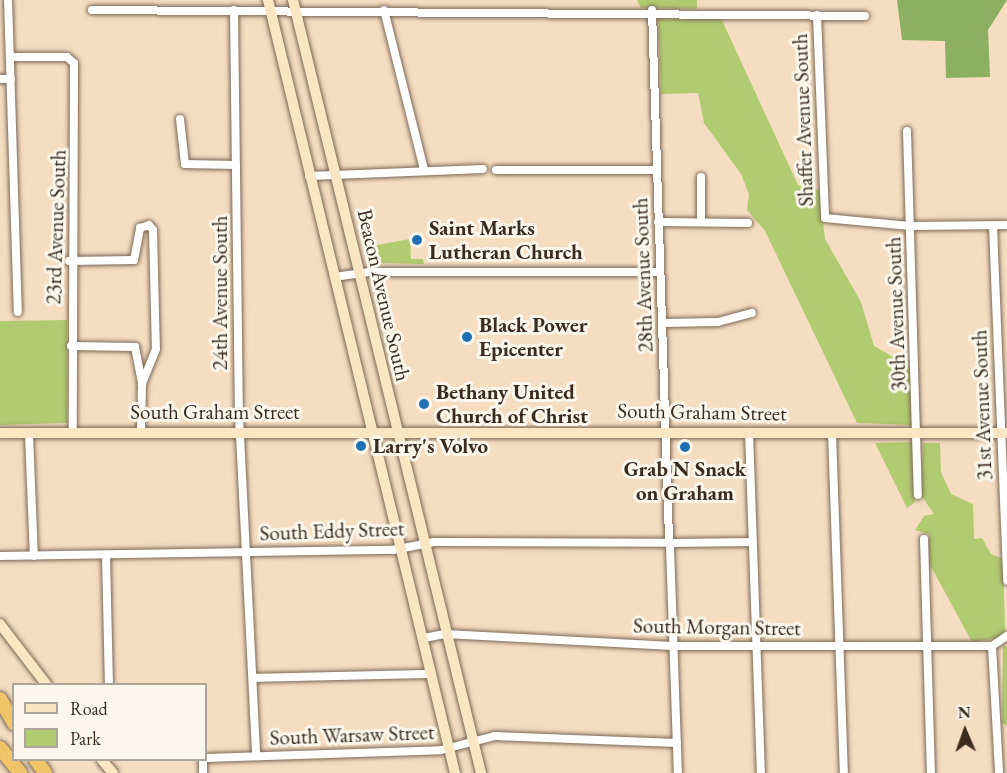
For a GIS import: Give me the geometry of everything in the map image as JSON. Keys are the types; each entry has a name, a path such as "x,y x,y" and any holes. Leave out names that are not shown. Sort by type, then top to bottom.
{"highway":[{"path":"0,699 12,720"},
{"path":"0,748 20,773"}],"main road":[{"name":"Beacon Avenue South","path":"269,5 309,176 403,549 455,773"},
{"name":"Beacon Avenue South","path":"294,5 395,430 481,773"},
{"name":"South Graham Street","path":"0,433 666,430 1004,433"},
{"path":"0,624 45,683"}],"street":[{"path":"8,0 18,312"},
{"path":"92,10 234,10 269,5 294,5 384,10 652,10 865,16"},
{"name":"24th Avenue South","path":"234,10 242,431 256,756"},
{"path":"384,10 424,169"},
{"name":"28th Avenue South","path":"652,10 678,773"},
{"name":"Shaffer Avenue South","path":"818,15 829,221 910,226"},
{"name":"23rd Avenue South","path":"10,57 72,60 77,165 69,261 73,433"},
{"path":"0,79 11,79"},
{"path":"180,118 185,164 236,165"},
{"name":"30th Avenue South","path":"907,131 919,433 918,495"},
{"path":"309,176 334,171 483,169"},
{"path":"496,170 657,170"},
{"path":"701,177 701,222"},
{"path":"658,222 748,223"},
{"path":"69,261 137,258 140,228 149,225 156,349 142,384"},
{"path":"910,226 1007,225"},
{"name":"31st Avenue South","path":"993,226 1004,433 1007,582"},
{"path":"334,277 359,273 660,272"},
{"path":"662,323 718,322 752,313"},
{"path":"71,346 135,347 142,384 141,432"},
{"path":"749,432 761,773"},
{"path":"832,433 844,773"},
{"path":"29,434 34,556"},
{"path":"924,539 931,773"},
{"name":"South Eddy Street","path":"0,556 403,549 425,543 752,542"},
{"path":"106,555 109,683"},
{"name":"South Morgan Street","path":"424,638 445,634 673,646 992,646"},
{"path":"999,773 1003,729 992,646 1007,636"},
{"path":"253,678 432,674"},
{"name":"South Warsaw Street","path":"207,759 449,748 495,736 677,743"}],"green space":[{"path":"637,0 697,0 697,9 641,8"},
{"path":"897,0 1007,0 988,30 990,77 946,78 945,41 902,40"},
{"path":"720,16 798,185 819,190 825,239 861,302 874,346 911,367 913,425 857,423 765,231 747,210 749,194 741,174 704,123 698,93 661,94 658,17"},
{"path":"410,239 411,259 423,259 424,264 366,263 366,247"},
{"path":"67,320 67,423 0,425 0,321"},
{"path":"913,442 915,502 907,508 875,443"},
{"path":"923,443 940,443 941,472 951,494 973,504 974,539 982,538 991,554 1003,559 1005,630 999,638 972,642 929,563 929,534 915,530 924,516 934,514 921,495"},
{"path":"1003,645 1007,647 1007,726 1002,723"}],"place":[{"name":"Saint Marks Lutheran Church","path":"417,240"},
{"name":"Black Power Epicenter","path":"467,337"},
{"name":"Bethany United Church of Christ","path":"424,404"},
{"name":"Larry's Volvo","path":"361,446"},
{"name":"Grab N Snack on Graham","path":"685,447"}]}
